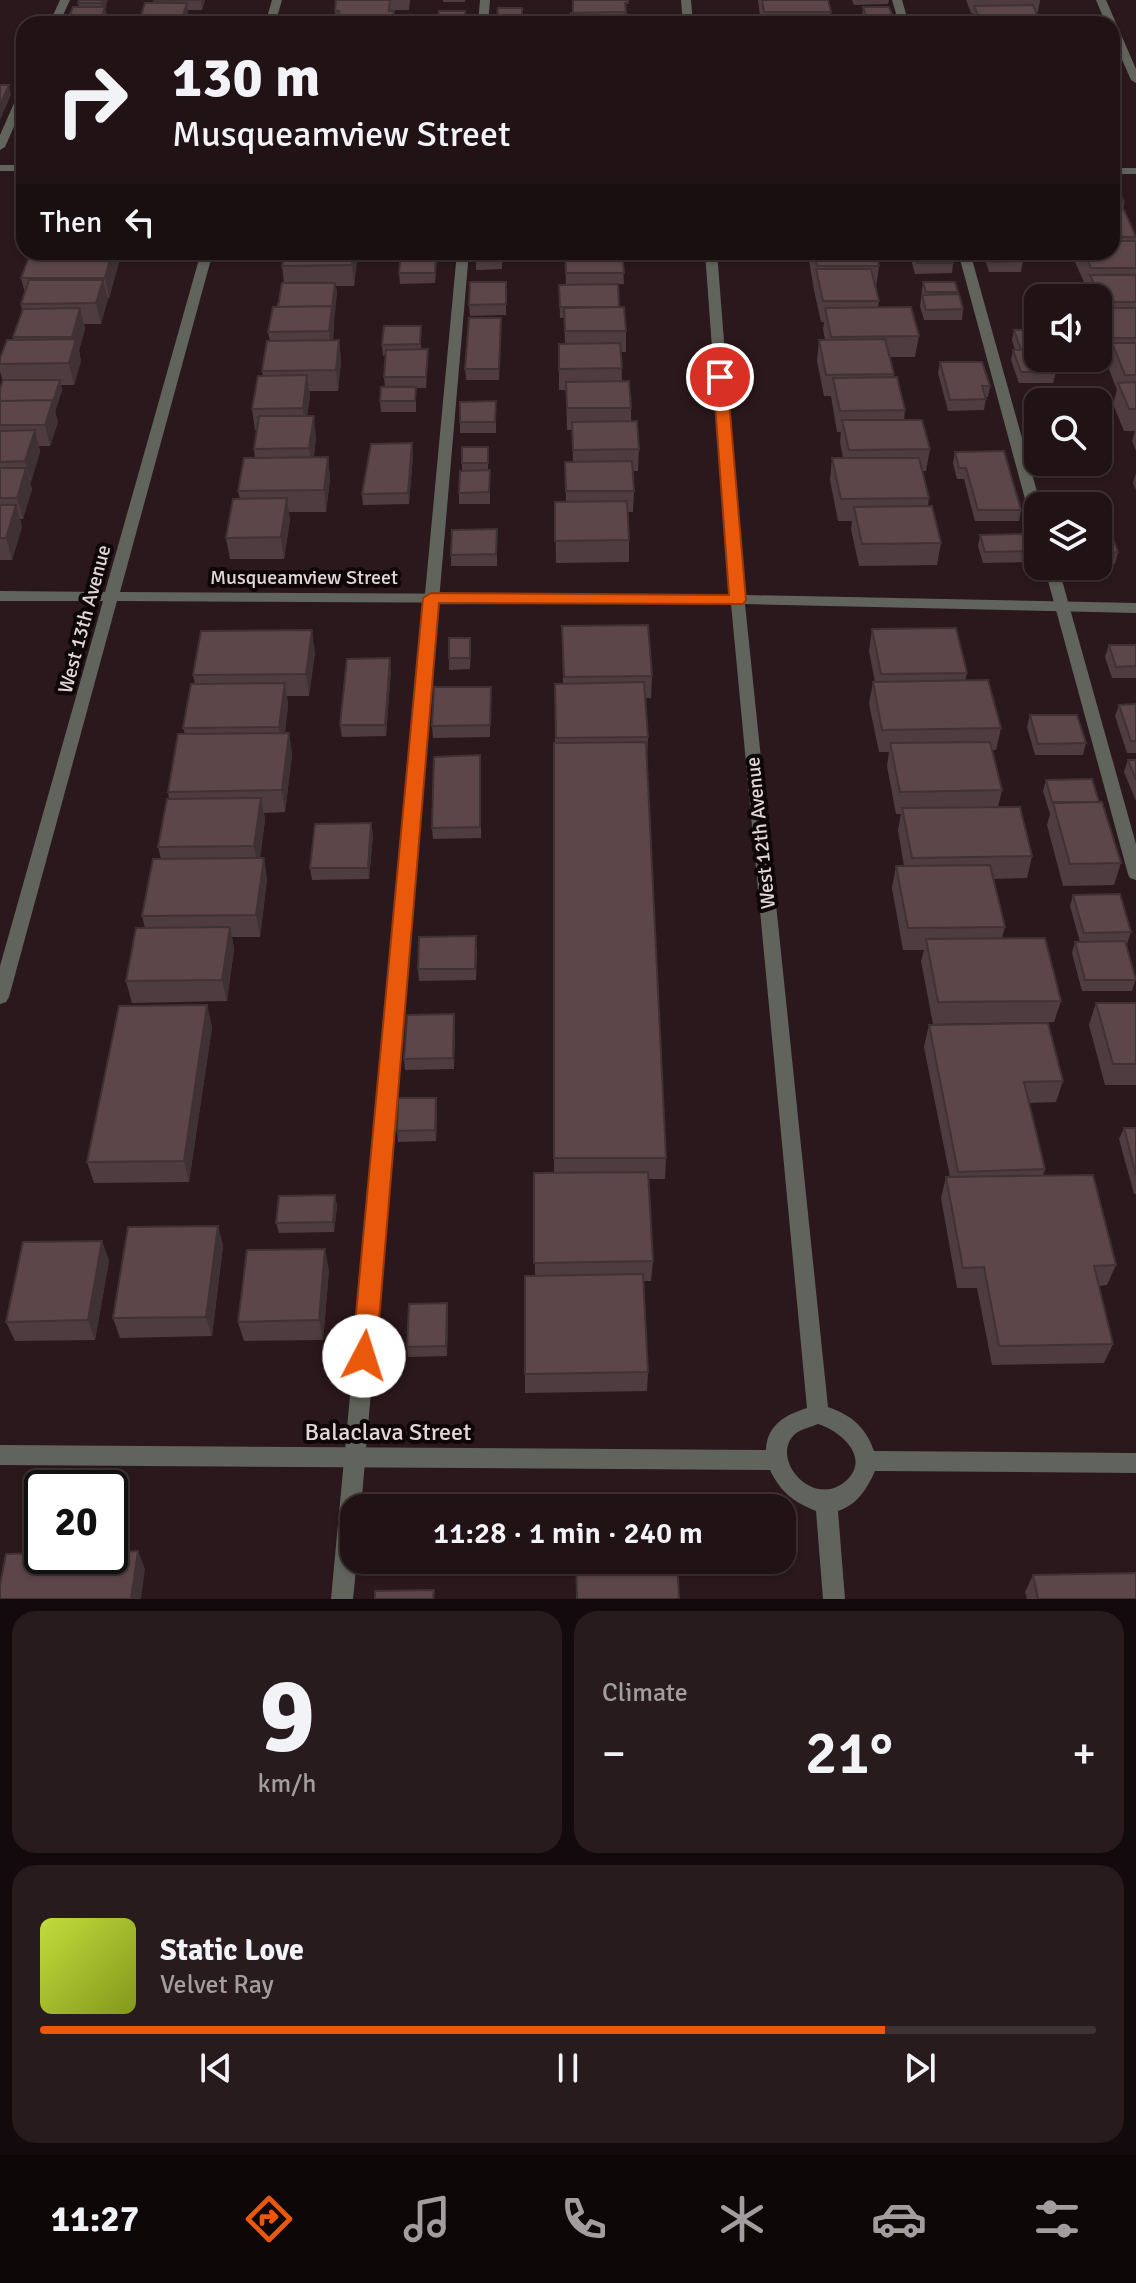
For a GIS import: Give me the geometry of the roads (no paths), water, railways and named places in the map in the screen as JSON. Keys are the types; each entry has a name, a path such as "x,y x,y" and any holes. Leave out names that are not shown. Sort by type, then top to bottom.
{"street":[{"path":"1120,43 1136,80"},
{"path":"0,147 16,110"},
{"name":"West 13th Avenue","path":"0,997 205,260"},
{"path":"342,1599 462,260"},
{"name":"West 12th Avenue","path":"712,260 738,600 818,1414"},
{"path":"966,260 1030,492"},
{"path":"1055,580 1136,874"},
{"name":"Musqueamview Street","path":"0,596 738,600 1136,608"},
{"path":"818,1414 836,1417 851,1428 862,1443 866,1461 863,1476 854,1489 841,1498 826,1501 808,1498 792,1490 776,1460 776,1442 785,1426 799,1417 818,1414"},
{"name":"Balaclava Street","path":"0,1455 776,1460"},
{"path":"866,1461 1136,1463"},
{"path":"826,1501 834,1599"}]}
